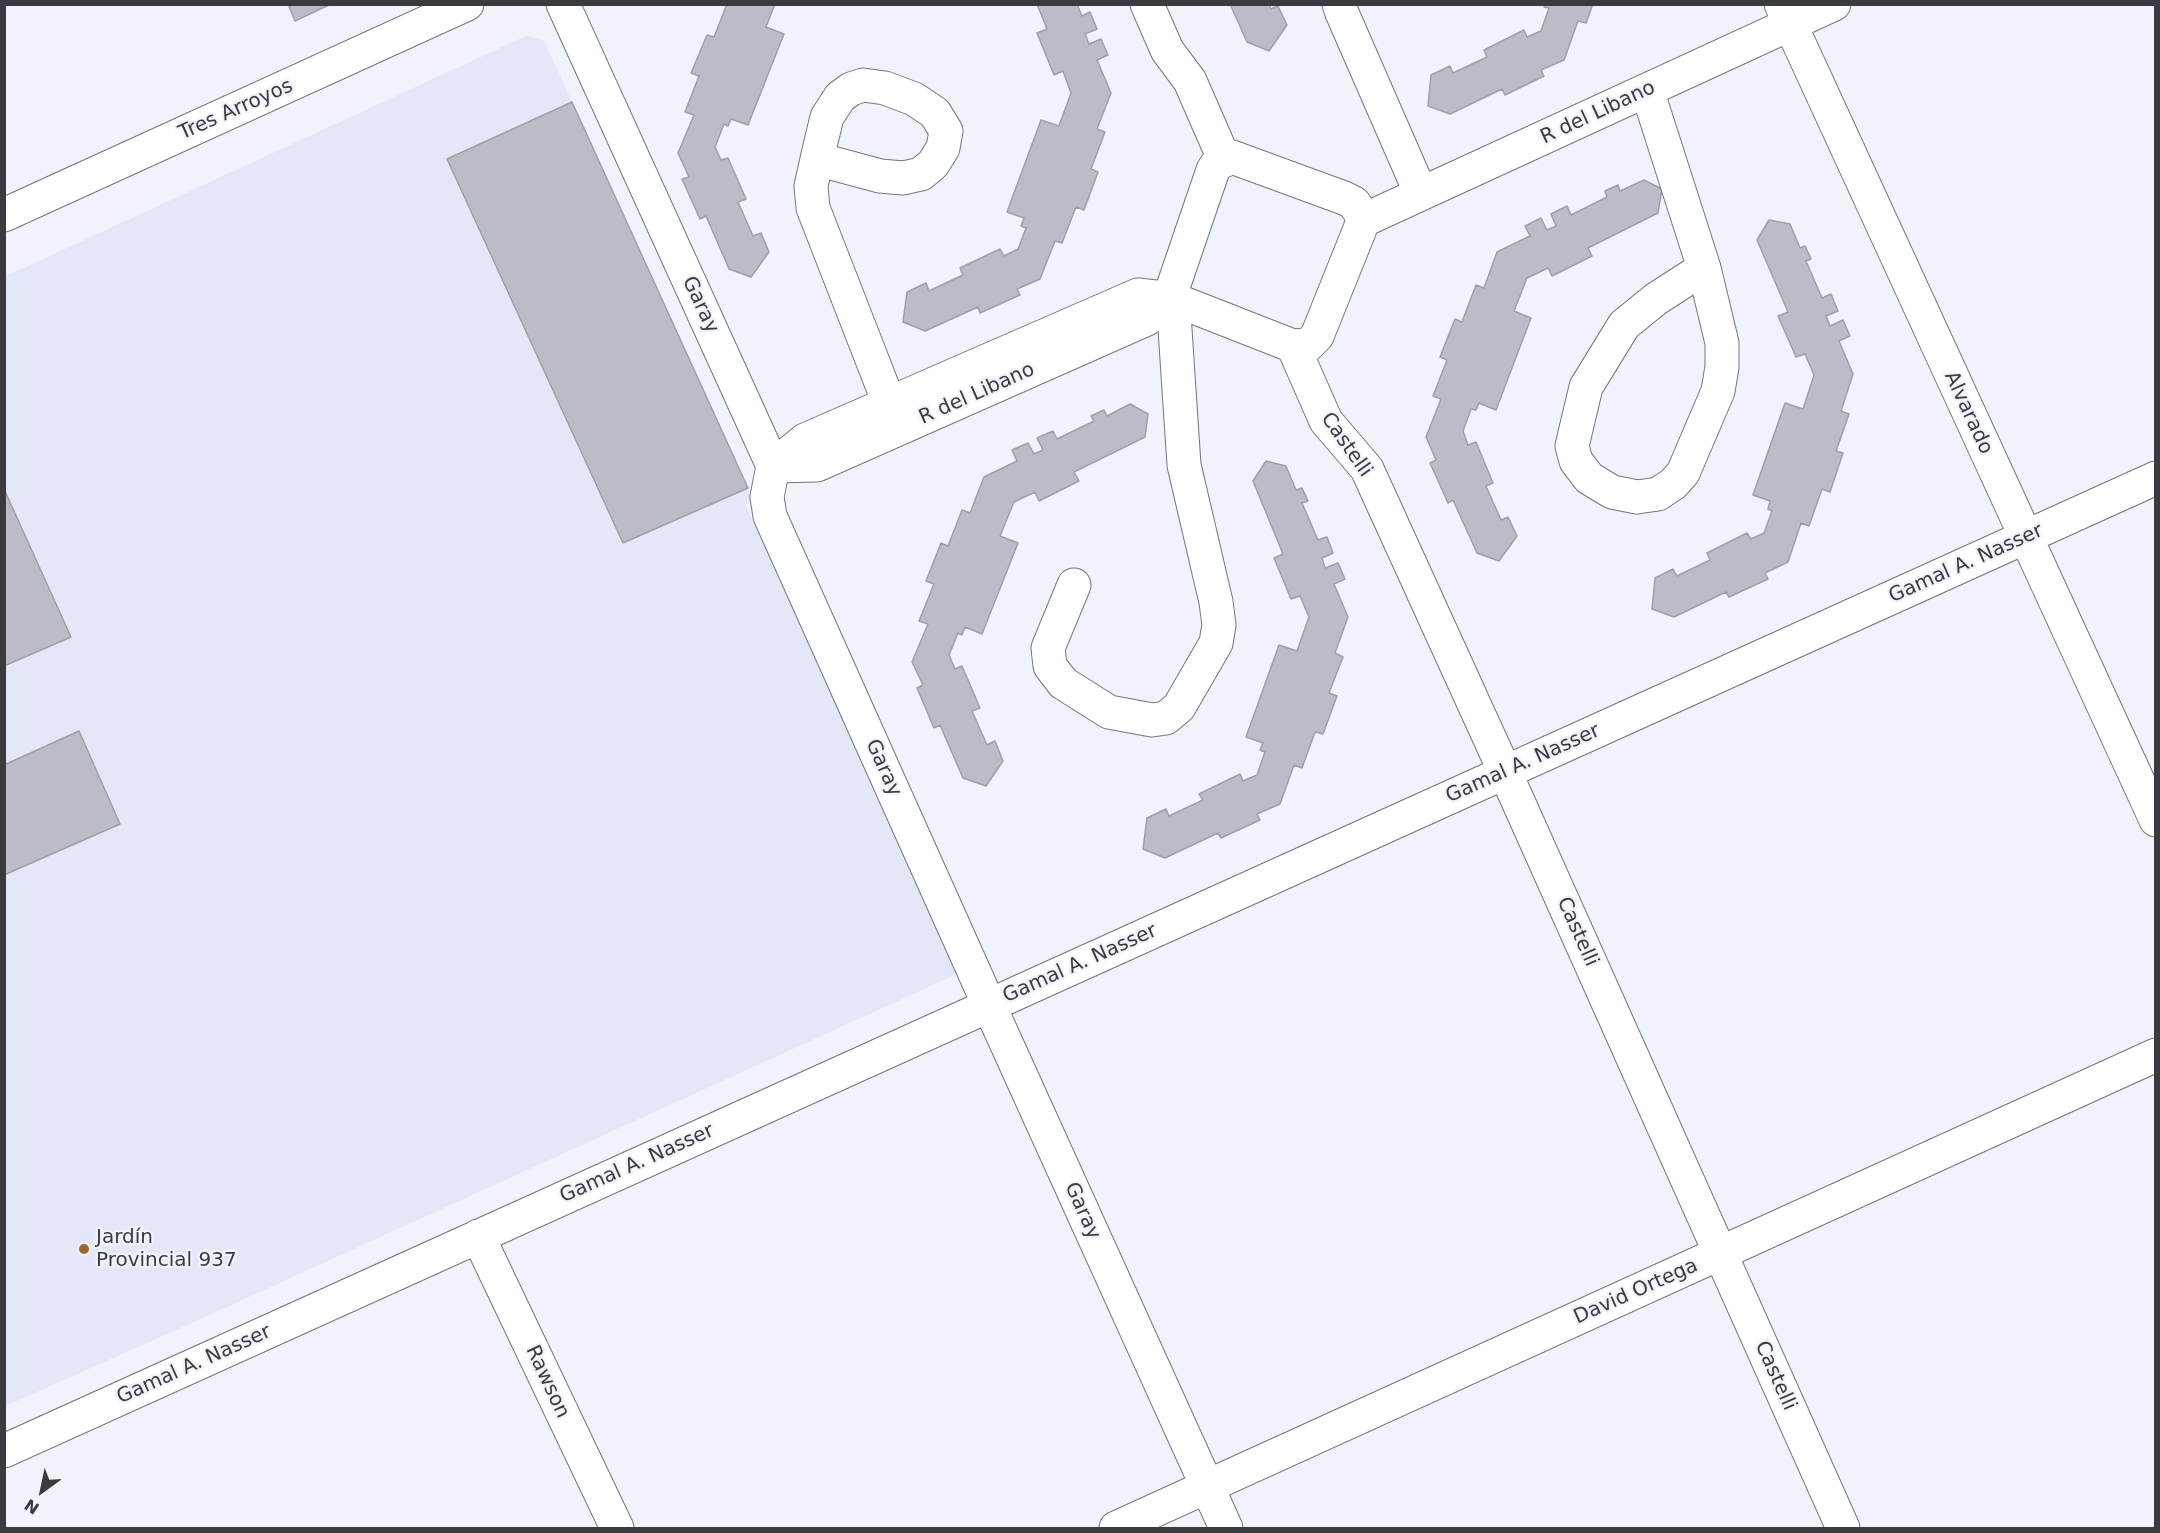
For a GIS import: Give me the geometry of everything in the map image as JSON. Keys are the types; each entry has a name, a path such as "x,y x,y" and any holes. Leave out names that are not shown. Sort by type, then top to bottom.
{"street":[{"name":"Tres Arroyos","path":"8,203 467,4"},
{"name":"Garay","path":"563,4 773,466 767,497 770,516 1226,1528"},
{"path":"1147,4 1167,50 1190,81 1224,159"},
{"path":"1340,4 1421,194"},
{"name":"R del Libano","path":"1362,221 1647,90 1785,15 1834,4"},
{"name":"Alvarado","path":"1785,15 2156,820"},
{"path":"1647,90 1704,268 1722,343 1722,367 1718,391 1683,473 1673,484 1658,494 1637,497 1612,492 1589,478 1576,461 1572,446 1586,387 1624,325 1656,298 1704,268"},
{"path":"1074,585 1048,648 1050,666 1063,683 1109,712 1152,720 1166,718 1179,707 1216,643 1219,625 1216,602 1184,465 1171,289 1213,170 1224,159 1232,157 1241,159 1344,198 1354,203 1360,212 1362,221 1317,336 1308,345 1293,345 1173,299"},
{"path":"817,159 811,186 813,208 888,419"},
{"name":"R del Libano","path":"773,466 817,465 888,419 1147,319 1173,299"},
{"name":"Castelli","path":"1293,345 1326,421 1367,469 1843,1528"},
{"name":"Gamal A. Nasser","path":"4,1450 2156,478"},
{"name":"David Ortega","path":"1116,1528 2156,1055"},
{"name":"Rawson","path":"478,1236 616,1528"}],"shaded area":[{"path":"526,36 544,40 753,500 746,505 957,974 8,1405 5,1403 4,277"}],"building":[{"path":"288,4 331,4 295,21"},
{"path":"727,4 775,4 766,27 784,34 748,125 731,119 728,126 724,124 715,147 721,160 728,158 746,199 738,202 753,236 761,233 769,252 751,277 729,269 706,216 700,219 682,179 689,177 678,153 694,115 685,112 699,76 691,73 707,35 714,37"},
{"path":"1037,4 1077,4 1082,16 1090,12 1097,29 1085,34 1089,44 1101,39 1108,55 1097,60 1111,93 1097,129 1105,132 1091,169 1098,172 1084,210 1076,207 1062,243 1055,241 1040,279 1017,289 1020,295 980,313 978,307 925,331 903,322 907,292 926,283 929,291 963,275 960,268 1000,249 1004,256 1018,249 1026,228 1021,226 1024,218 1007,212 1041,120 1059,126 1071,93 1063,71 1054,75 1037,33 1047,29"},
{"path":"1230,4 1269,4 1271,9 1278,6 1287,25 1269,51 1247,42"},
{"path":"1545,4 1593,4 1586,23 1578,21 1564,60 1541,70 1544,76 1505,95 1502,89 1450,114 1428,106 1431,75 1450,66 1453,73 1487,57 1484,50 1524,30 1527,37 1541,31 1549,8 1544,7"},
{"path":"572,102 748,488 623,543 447,159"},
{"path":"1644,180 1662,189 1658,213 1588,248 1592,256 1552,276 1548,268 1527,278 1514,311 1531,318 1496,410 1479,403 1476,410 1471,409 1463,431 1468,445 1476,442 1493,483 1486,486 1501,520 1508,517 1517,536 1499,561 1477,553 1453,500 1448,503 1430,463 1436,460 1426,437 1441,399 1433,396 1447,360 1440,357 1455,319 1462,322 1476,285 1484,288 1497,252 1530,236 1525,226 1541,218 1547,230 1556,226 1551,214 1567,206 1571,215 1607,197 1605,191 1618,185 1620,191"},
{"path":"1769,220 1790,224 1800,248 1805,246 1811,259 1806,261 1822,298 1831,294 1838,311 1826,316 1830,326 1843,320 1850,336 1839,341 1853,374 1841,411 1849,414 1836,451 1843,453 1830,492 1822,489 1809,526 1801,523 1788,562 1765,573 1768,579 1729,597 1726,592 1674,617 1652,609 1655,578 1673,569 1677,576 1710,560 1707,553 1747,533 1751,539 1764,533 1772,511 1768,509 1770,501 1753,495 1785,403 1803,409 1814,375 1805,354 1796,357 1778,316 1788,312 1757,240"},
{"path":"1130,404 1148,414 1145,437 1074,472 1079,481 1039,501 1035,492 1014,502 1000,536 1018,543 982,634 965,627 962,635 958,633 949,655 955,669 962,666 980,708 972,711 987,745 995,741 1003,761 986,786 963,778 940,725 934,728 917,688 923,685 912,662 928,624 919,621 934,584 926,581 941,543 948,546 962,510 970,513 984,477 1017,461 1012,450 1028,443 1034,454 1043,450 1037,438 1053,431 1057,439 1094,421 1091,416 1104,410 1107,416"},
{"path":"1266,461 1286,466 1296,490 1302,488 1308,501 1302,503 1318,540 1327,537 1333,553 1322,558 1325,568 1338,563 1345,579 1334,584 1348,617 1335,653 1343,657 1329,693 1337,696 1323,734 1315,732 1302,768 1294,765 1280,804 1257,814 1260,820 1221,838 1218,833 1165,858 1143,849 1147,818 1166,809 1169,816 1203,800 1199,794 1240,774 1243,781 1257,775 1265,752 1260,750 1263,743 1246,737 1279,645 1297,651 1309,617 1300,596 1291,599 1274,558 1283,554 1253,481"},
{"path":"4,489 71,637 4,666"},
{"path":"79,731 120,824 4,875 4,765"}],"place":[{"name":"Jardín Provincial 937","path":"84,1249"}]}
